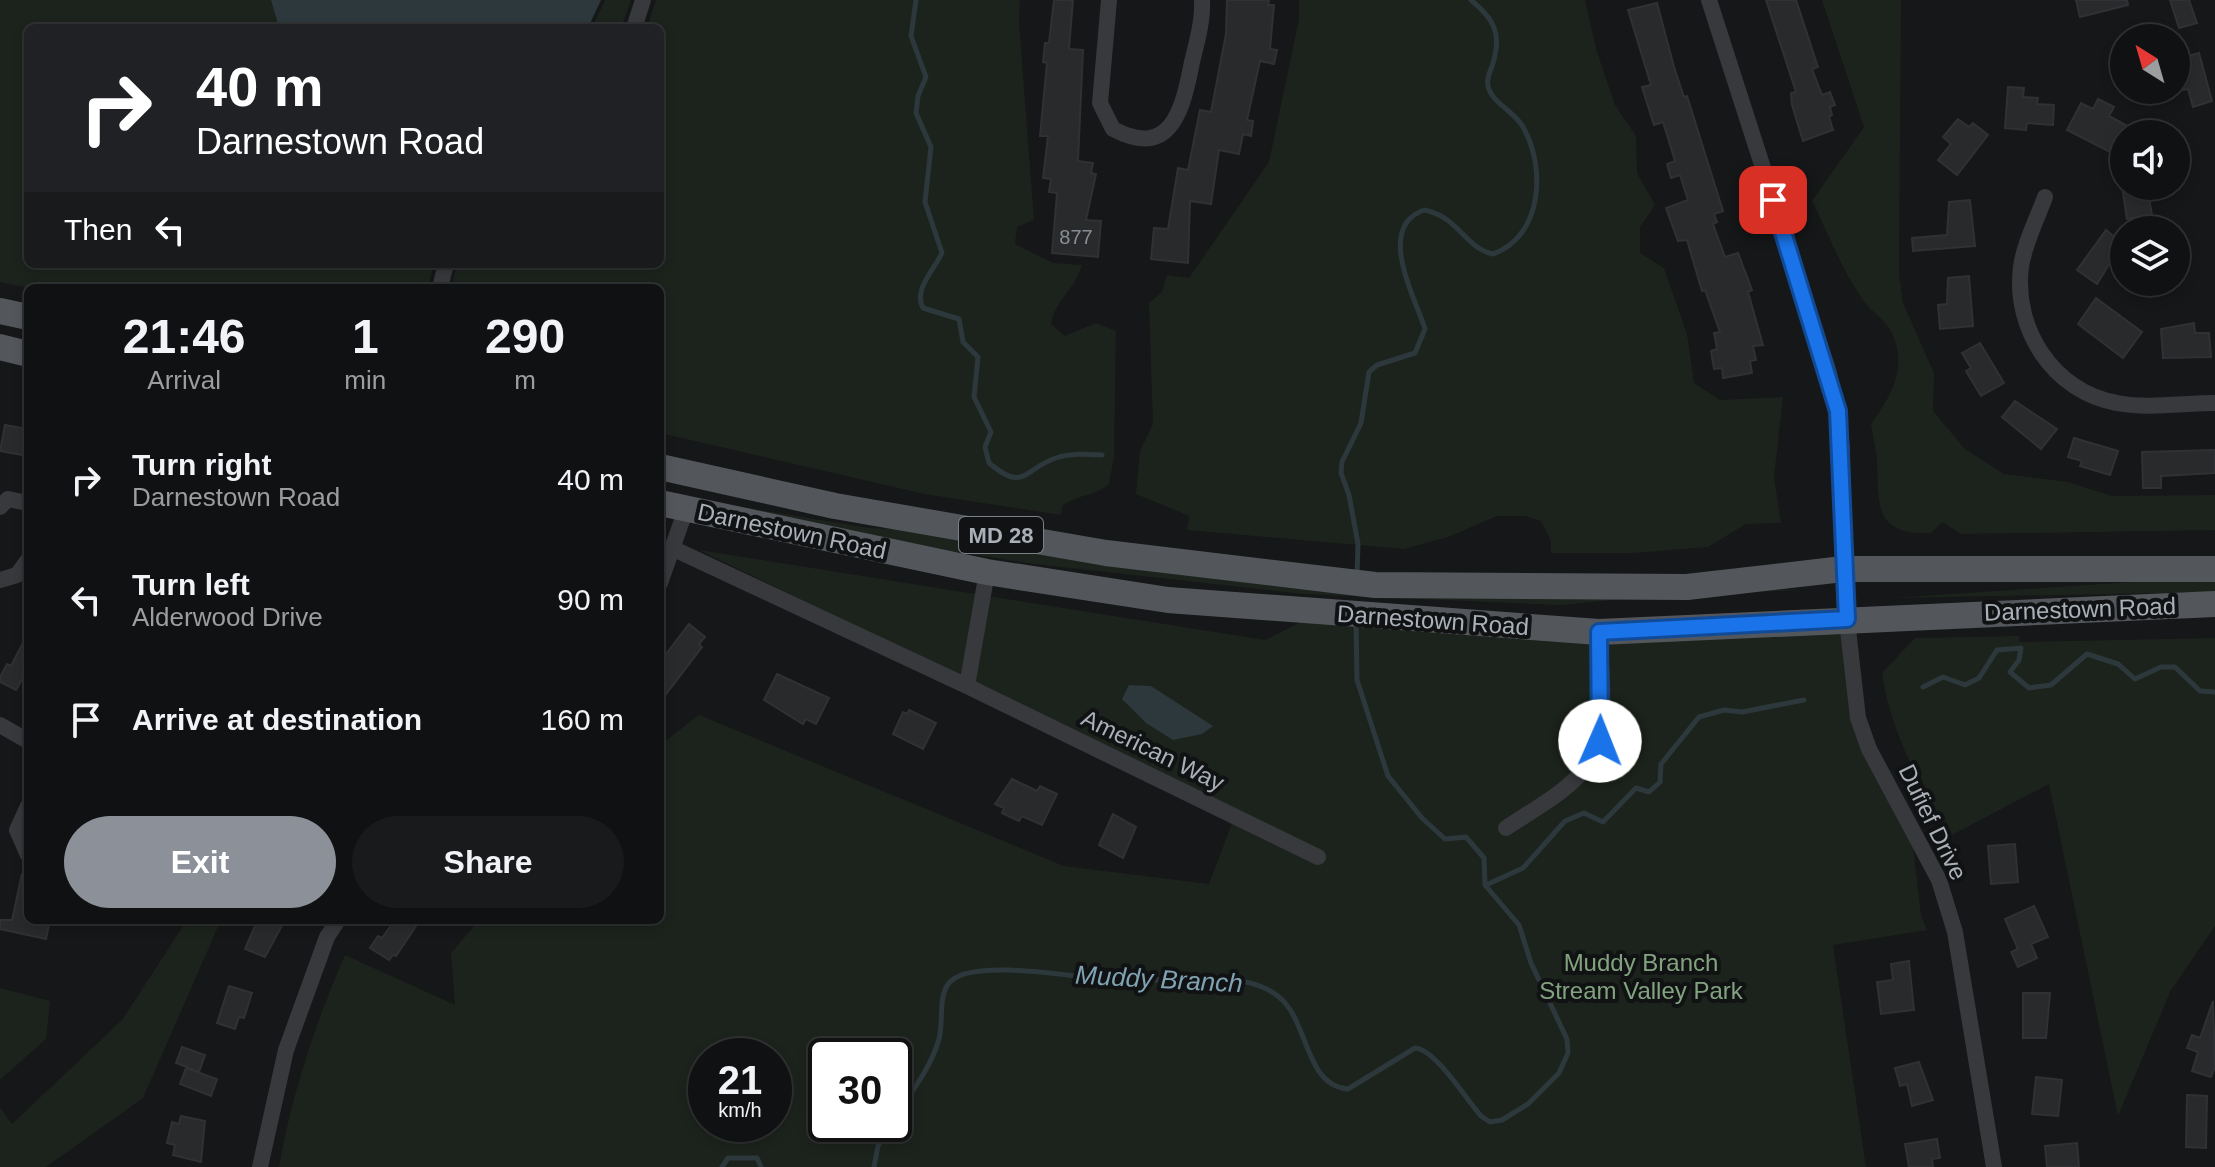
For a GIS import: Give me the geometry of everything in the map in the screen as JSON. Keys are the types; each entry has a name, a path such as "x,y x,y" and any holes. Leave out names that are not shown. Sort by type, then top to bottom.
{"main road":[{"path":"0,311 24,316"},
{"path":"0,347 24,353"},
{"name":"Darnestown Road","path":"664,468 835,506 1091,550 1375,585 1687,587 2215,604"},
{"name":"Darnestown Road","path":"673,506 987,572 1168,600 1599,632 1845,594 2215,569"}],"street":[{"path":"635,24 643,0"},
{"path":"1109,0 1100,103 1113,129 1139,139 1158,136 1178,118 1197,41 1202,0"},
{"name":"Dufief Drive","path":"1709,0 1829,373 1842,446 1845,594 1858,718 1869,749 1939,880 1955,932 1994,1167"},
{"path":"2045,197 2021,265 2025,324 2042,355 2074,385 2116,403 2215,403"},
{"path":"0,507 8,499 24,502"},
{"path":"664,573 674,549 673,506"},
{"name":"American Way","path":"674,549 967,686 1318,857"},
{"path":"0,580 17,575 24,565"},
{"path":"967,686 987,572"},
{"path":"1506,828 1565,788 1591,762 1600,741 1599,632"},
{"path":"0,725 24,739"},
{"path":"24,815 17,830 24,846"},
{"path":"260,1167 286,1050 327,937 335,924"}],"green space":[{"path":"0,0 271,0 278,24 24,24 24,268 433,268 429,284 24,284 24,287 0,282"},
{"path":"605,0 631,0 622,24 594,24"},
{"path":"656,0 1020,0 1019,23 1034,220 1017,227 1015,244 1053,263 1082,265 1056,309 1051,324 1065,336 1096,323 1116,331 1114,457 1109,484 1062,506 1061,515 924,494 664,434 664,284 452,284 456,268 664,268 664,24 648,24"},
{"path":"1299,0 1585,0 1597,52 1615,105 1636,136 1637,173 1655,205 1640,227 1640,253 1664,268 1687,334 1694,383 1720,400 1783,397 1774,477 1781,523 1746,524 1708,547 1634,553 1551,553 1551,541 1541,521 1525,516 1497,516 1448,537 1404,549 1187,530 1189,516 1136,494 1140,451 1153,424 1149,303 1162,292 1167,275 1189,278 1269,162 1299,19"},
{"path":"1822,0 1901,0 1899,274 1903,303 1934,373 1933,411 1965,449 2004,474 2068,482 2112,496 2215,495 2215,530 1961,534 1942,522 1931,533 1899,529 1883,515 1871,424 1895,381 1897,346 1889,328 1855,289 1812,201 1864,127"},
{"path":"730,505 869,528 899,529 1235,573 1805,590 1667,595 1560,605 1303,594 1034,564 938,549"},
{"name":"Muddy Branch Stream Valley Park","path":"699,550 1265,640 1320,612 1599,632 1847,619 1869,749 1910,821 1921,915 1927,930 1833,945 1866,1167 279,1167 306,1059 345,955 455,1005 451,953 476,924 664,924 664,742 699,715 1064,866 1209,884 1237,810"},
{"path":"2215,580 2215,592 1892,598 2146,581"},
{"path":"2019,636 2020,642 2215,638 2215,926 2171,990 2118,1116 2049,784 1948,837 1899,737 1886,695 1882,673 1915,638"},
{"path":"184,924 219,924 143,1098 46,1167 0,1167 0,1107 12,1124 122,1020"},
{"path":"0,988 50,1001 46,1039 0,1080"}],"shaded area":[{"path":"271,0 601,0 590,24 278,24"},
{"path":"1129,685 1151,686 1213,726 1202,734 1173,740 1146,723 1122,699"}],"building":[{"path":"1054,0 1073,0 1069,49 1083,50 1078,161 1093,163 1091,173 1096,174 1086,220 1101,221 1098,257 1052,253 1057,193 1049,192 1051,179 1043,178 1048,136 1040,136 1047,63 1043,62 1045,43 1049,43"},
{"path":"1227,0 1269,0 1268,5 1274,5 1270,49 1277,50 1274,64 1260,61 1247,120 1253,121 1251,136 1243,134 1239,154 1219,150 1211,204 1190,201 1188,263 1151,259 1154,228 1168,229 1178,168 1188,170 1200,110 1211,112 1226,34"},
{"path":"1766,0 1796,0 1818,67 1812,69 1822,95 1830,92 1835,105 1830,107 1832,115 1829,117 1833,130 1803,141 1792,105 1791,93 1796,92"},
{"path":"2076,0 2127,0 2128,5 2080,17"},
{"path":"2170,0 2189,0 2197,23 2178,24"},
{"path":"1657,3 1674,67 1684,97 1687,96 1723,211 1714,214 1717,222 1713,224 1725,257 1738,253 1752,290 1748,292 1763,345 1753,346 1756,360 1750,361 1752,373 1723,378 1722,368 1714,369 1711,351 1717,349 1714,333 1720,332 1705,290 1702,291 1687,240 1678,241 1666,208 1688,200 1680,175 1671,178 1667,164 1675,161 1663,122 1654,125 1646,100 1642,87 1651,85 1628,10"},
{"path":"2199,53 2212,101 2193,107 2190,96 2190,55"},
{"path":"2008,87 2024,88 2023,97 2038,98 2037,104 2054,105 2053,125 2027,123 2026,130 2005,128"},
{"path":"2098,99 2114,107 2109,116 2116,120 2110,120 2110,152 2067,130 2081,103 2093,109"},
{"path":"1958,119 1969,127 1973,123 1988,135 1957,175 1938,160 1951,144 1943,137"},
{"path":"1970,200 1975,246 1913,251 1912,238 1947,235 1949,202"},
{"path":"2124,200 2149,200 2152,215 2127,216"},
{"path":"2106,230 2110,233 2110,263 2097,284 2077,270"},
{"path":"1969,276 1973,326 1940,329 1938,305 1947,304 1948,278"},
{"path":"2096,298 2142,332 2123,358 2078,324"},
{"path":"2194,323 2195,333 2209,333 2211,357 2163,358 2161,329"},
{"path":"1980,343 2004,383 1981,396 1966,371 1971,368 1962,353"},
{"path":"2015,401 2057,429 2041,449 2002,417"},
{"path":"5,425 24,428 24,455 0,451"},
{"path":"2074,438 2118,451 2110,475 2080,466 2082,461 2068,457"},
{"path":"2215,450 2215,473 2161,476 2161,488 2143,488 2142,452"},
{"path":"689,624 705,637 699,644 702,647 664,697 664,653"},
{"path":"24,641 24,676 16,690 0,682 7,664 11,666"},
{"path":"777,674 829,698 816,724 806,719 803,724 764,700"},
{"path":"909,710 936,723 923,749 893,734 903,712 907,714"},
{"path":"1012,779 1037,791 1040,786 1057,794 1042,825 1022,816 1019,821 1002,813 1004,808 995,804"},
{"path":"1113,814 1136,827 1123,858 1099,845"},
{"path":"2015,844 2018,882 1991,884 1988,846"},
{"path":"24,874 24,924 49,924 46,939 0,929 0,920 12,920"},
{"path":"2034,906 2048,937 2031,944 2037,958 2018,967 2011,952 2018,949 2005,919"},
{"path":"251,924 283,924 265,957 245,949 255,926"},
{"path":"392,924 417,924 396,956 389,960 370,948 378,936 382,938"},
{"path":"1909,961 1914,1010 1881,1014 1877,982 1893,980 1891,964"},
{"path":"229,986 252,993 244,1018 239,1017 235,1029 217,1023"},
{"path":"2023,993 2050,993 2046,1038 2023,1038"},
{"path":"2213,1001 2215,1067 2211,1077 2192,1071 2198,1052 2187,1048 2192,1035 2200,1038"},
{"path":"182,1047 205,1055 199,1072 176,1063"},
{"path":"1919,1062 1933,1100 1912,1106 1907,1084 1900,1086 1895,1068"},
{"path":"186,1068 217,1079 211,1096 180,1084"},
{"path":"2036,1077 2062,1080 2058,1116 2032,1114"},
{"path":"2187,1095 2207,1096 2206,1148 2186,1147"},
{"path":"181,1116 205,1121 201,1162 173,1155 175,1145 167,1143 172,1122 179,1124"},
{"path":"1937,1139 1940,1158 1932,1159 1933,1167 1909,1167 1905,1144"},
{"path":"2077,1143 2079,1167 2047,1167 2045,1146"}],"waterway":[{"path":"916,0 911,36 926,77 918,96 916,113 931,147 925,202 942,253 923,287 923,308 959,319 963,342 978,357 974,397 991,432 985,447 989,463 1017,478 1062,456 1102,455"},
{"name":"Muddy Branch","path":"1357,575 1358,544 1349,495 1341,473 1342,462 1361,423 1369,372 1377,365 1415,353 1425,329 1402,263 1402,231 1410,219 1424,210 1436,213 1483,251 1493,254 1510,245 1522,232 1531,216 1535,199 1537,180 1530,143 1523,127 1494,97 1488,86 1497,43 1494,27 1471,0"},
{"name":"Muddy Branch","path":"912,1092 935,1050 947,986 964,974 1006,970 1119,981 1209,977 1252,983 1279,997 1289,1008 1315,1064 1334,1085 1348,1089 1415,1048 1441,1065 1481,1116 1490,1122 1502,1120 1528,1104 1559,1073 1568,1053 1567,1039 1531,963 1519,925 1485,885 1484,858 1466,837 1445,839 1422,818 1388,776 1357,680 1356,621"},
{"path":"1923,687 1943,677 1965,685 1979,678 1997,650 2021,648 2019,660 2010,672 2029,688 2051,685 2087,654 2118,664 2135,679 2161,667 2175,667 2200,691 2215,692"},
{"path":"1486,885 1523,868 1565,821 1584,813 1603,822 1636,788 1649,792 1660,782 1661,764 1699,717 1724,710 1742,712 1804,700"},
{"name":"Muddy Branch","path":"874,1167 880,1142"},
{"name":"Muddy Branch","path":"722,1167 728,1158 757,1158 761,1167"}],"route":[{"path":"1600,741 1599,632 1847,619 1842,545 1842,446 1838,411 1829,373 1773,200"}]}
